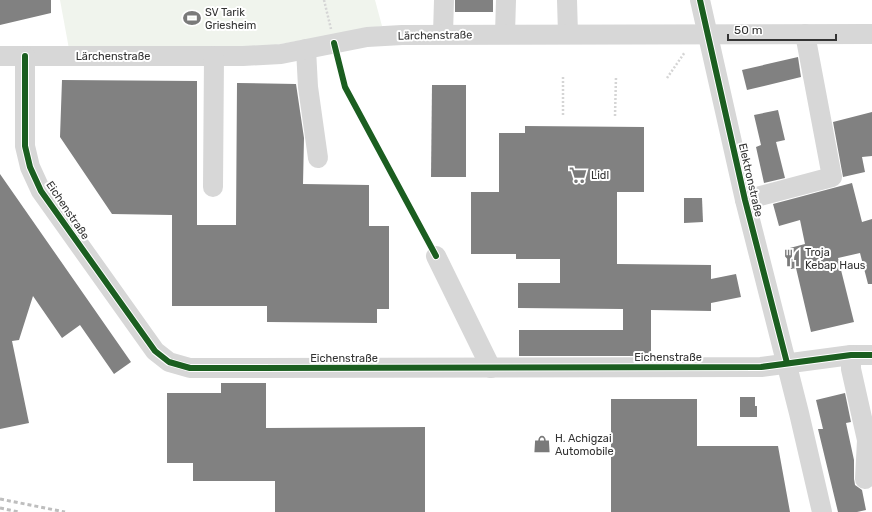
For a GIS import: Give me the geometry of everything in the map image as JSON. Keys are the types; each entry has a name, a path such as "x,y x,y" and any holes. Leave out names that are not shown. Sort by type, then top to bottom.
{"street":[{"path":"443,34 444,0"},
{"path":"505,34 506,0"},
{"path":"567,0 568,34"},
{"name":"Elektronstraße","path":"700,0 745,200 787,363 822,512"},
{"path":"745,200 832,177 805,34"},
{"name":"Lärchenstraße","path":"0,56 251,56 281,54 383,35 872,34"},
{"path":"306,49 308,87 318,158"},
{"name":"Eichenstraße","path":"25,56 25,146 30,166 41,191 155,351 169,362 190,368 760,367 851,355 872,355"},
{"path":"213,187 214,56"},
{"path":"436,256 491,368"},
{"path":"851,355 851,369 867,440 865,479"}],"path":[{"path":"324,0 334,43"},
{"path":"667,78 687,48 687,34"},
{"path":"563,77 563,117"},
{"path":"615,116 616,77"}],"shaded area":[{"name":"SV Tarik Griesheim","path":"60,0 375,0 382,26 247,50 69,49"}],"building":[{"path":"0,0 51,0 51,13 0,25"},
{"path":"455,0 493,0 493,12 455,12"},
{"path":"798,57 801,77 747,90 742,70"},
{"path":"62,80 197,81 197,225 236,225 237,83 296,84 304,138 303,184 369,185 369,226 389,226 389,309 377,309 377,323 267,322 267,306 172,306 172,215 112,214 60,137"},
{"path":"432,85 466,85 466,177 431,177"},
{"path":"778,110 785,140 776,142 785,178 764,183 756,147 761,145 754,115"},
{"path":"872,112 872,156 862,157 865,172 843,177 833,122"},
{"path":"525,126 644,127 644,192 617,192 617,264 711,265 711,279 736,274 741,297 711,303 711,311 651,310 651,356 519,356 519,330 623,330 623,309 518,308 518,283 560,283 560,259 516,259 516,254 471,254 471,192 499,192 499,133 525,133"},
{"path":"0,174 131,362 114,374 80,325 62,338 33,296 19,340 12,341 29,423 0,429"},
{"path":"852,183 862,222 872,219 872,284 868,284 860,253 838,258 854,322 811,332 796,268 791,269 786,249 805,244 800,220 779,226 773,204"},
{"path":"684,198 702,198 703,222 684,223"},
{"path":"221,383 266,383 266,428 425,427 425,512 275,512 275,481 193,481 193,463 167,463 167,393 221,393"},
{"path":"845,393 851,422 846,423 854,460 855,485 862,490 866,510 857,512 838,512 818,429 823,429 816,400"},
{"path":"740,397 755,397 757,417 740,417"},
{"path":"611,399 697,399 697,446 778,446 790,512 611,512"}],"railway":[{"path":"0,499 65,512"},
{"path":"0,508 19,512"}],"cycle path":[{"path":"700,0 745,200 787,363"},
{"path":"334,43 345,87 436,256"},
{"path":"25,56 25,146 30,167 41,191 155,351 169,362 190,368 761,367 851,355 872,355"}],"place":[{"name":"SV Tarik Griesheim","path":"192,18"},
{"name":"Lidl","path":"578,175"},
{"name":"Troja Kebap Haus","path":"792,258"},
{"name":"H. Achigzai Automobile","path":"542,444"}]}
